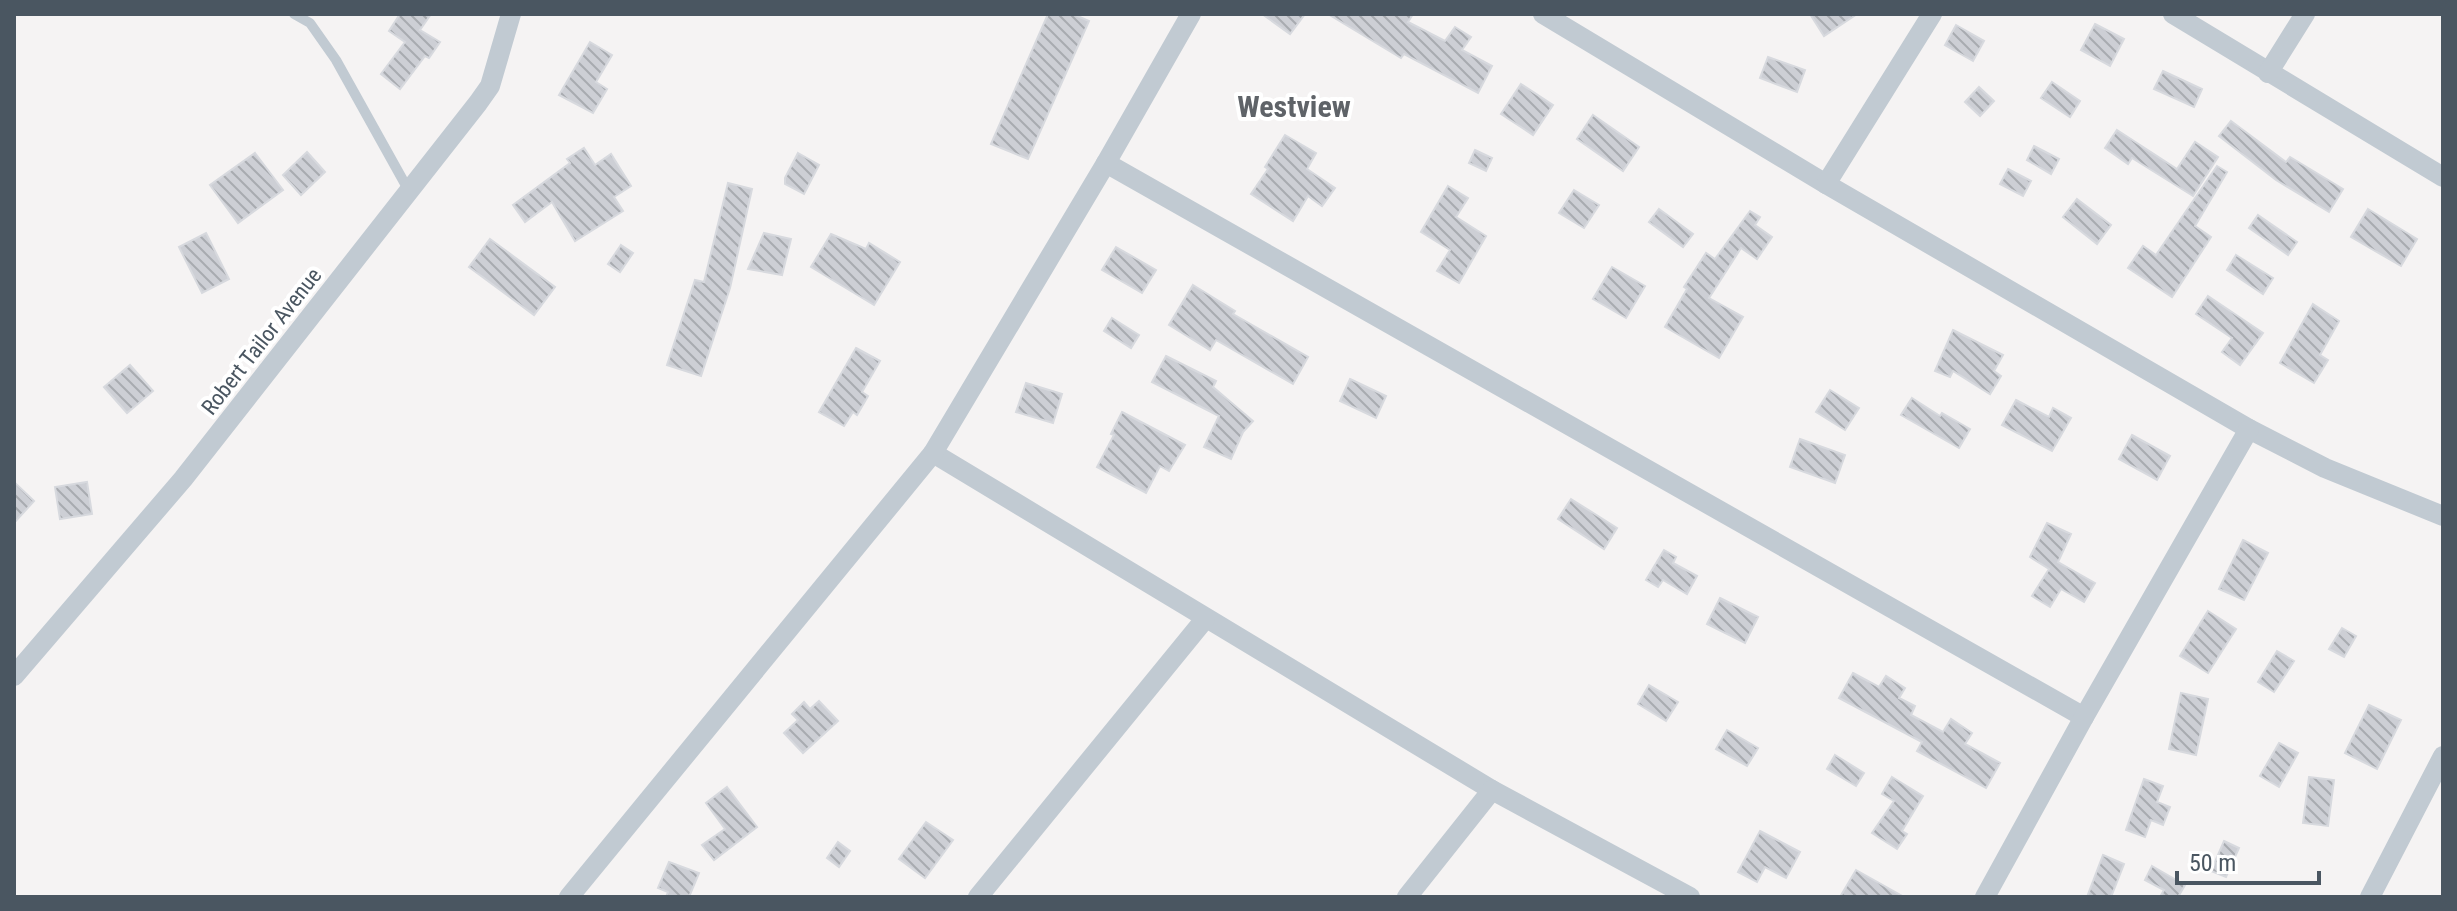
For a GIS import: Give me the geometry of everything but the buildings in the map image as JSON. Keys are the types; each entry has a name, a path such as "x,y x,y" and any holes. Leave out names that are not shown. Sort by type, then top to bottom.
{"street":[{"name":"Robert Tailor Avenue","path":"14,676 183,479 490,86 511,14"},
{"path":"569,897 933,453 1191,14"},
{"path":"1826,184 1932,14"},
{"path":"2173,14 2443,177"},
{"path":"2268,73 2305,14"},
{"path":"1551,16 1826,184 2249,429 2325,468 2443,516"},
{"path":"1106,163 2084,717"},
{"path":"1985,897 2249,429"},
{"path":"933,453 1492,790 1690,897"},
{"path":"978,897 1205,619"},
{"path":"2370,897 2443,756"},
{"path":"1407,897 1492,790"}],"lane":[{"path":"294,14 310,23 336,60 409,191"}],"district":[{"name":"Westview","path":"1294,107"}]}
